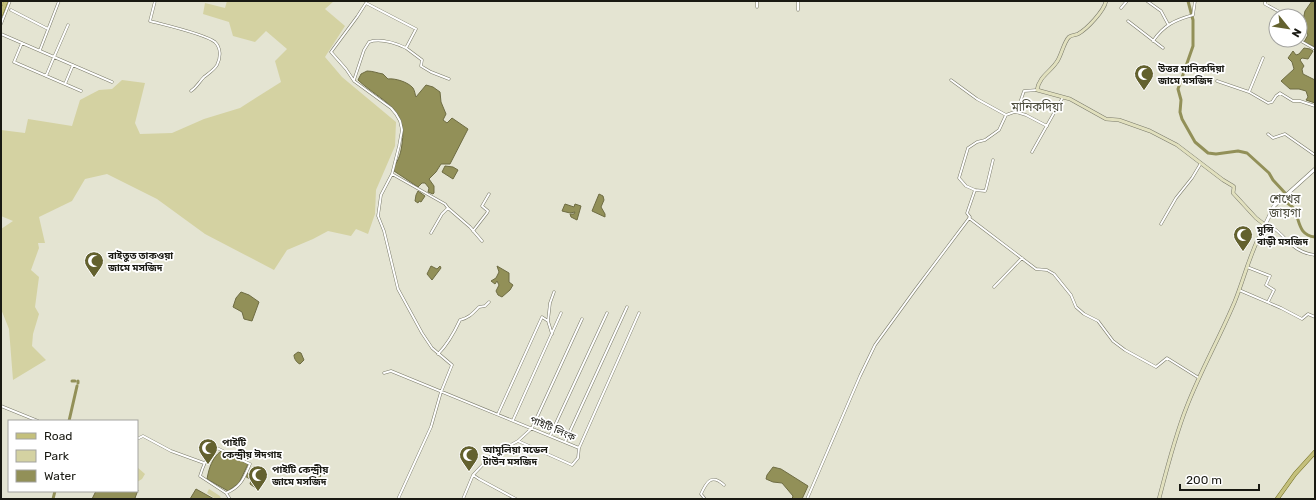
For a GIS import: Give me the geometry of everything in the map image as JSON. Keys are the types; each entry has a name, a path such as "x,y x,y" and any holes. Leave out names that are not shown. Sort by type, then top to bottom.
{"main road":[{"path":"1,14 6,1"},
{"path":"1106,1 1101,12 1088,26 1079,34 1070,37 1060,53 1058,60 1040,80 1037,90 1070,99 1106,119 1119,120 1150,131 1177,146 1233,186 1233,193 1256,218 1265,225 1255,244 1239,290 1218,340 1188,404 1175,438 1159,499"},
{"path":"1277,499 1295,474 1315,452"}],"street":[{"path":"1,24 10,1"},
{"path":"40,50 59,1"},
{"path":"155,1 150,21 204,36 214,41 218,46 220,53 217,66 197,87 191,91"},
{"path":"757,1 757,7"},
{"path":"798,1 798,10"},
{"path":"1121,8 1127,1"},
{"path":"1147,1 1161,12 1168,24"},
{"path":"1153,41 1168,24 1193,15 1195,1"},
{"path":"1265,1 1265,4 1272,8"},
{"path":"398,499 431,427 441,392 452,365 432,348 398,289 384,231 378,216 381,195 392,174 401,135 400,121 391,108 354,80 331,52 357,17 365,2 416,29 406,48"},
{"path":"11,10 48,29"},
{"path":"1128,21 1163,48"},
{"path":"46,76 68,25"},
{"path":"1,34 112,82"},
{"path":"354,80 364,50 369,42 376,39 406,48 422,60 421,66 431,72 449,79"},
{"path":"22,43 14,62 81,91"},
{"path":"1249,92 1263,58"},
{"path":"65,84 74,65"},
{"path":"952,80 977,100 1006,115 1016,112 1026,115 1047,126"},
{"path":"1217,81 1249,92 1270,103 1280,93 1293,101 1300,101 1315,106"},
{"path":"1016,112 1019,108 1024,92 1037,90"},
{"path":"1032,152 1063,97"},
{"path":"993,160 985,191 975,190 966,186 959,178 966,151 969,147 977,142 985,140 999,130 1006,115"},
{"path":"1268,134 1273,138 1285,134 1315,155"},
{"path":"1161,224 1176,198 1201,164"},
{"path":"1315,169 1274,206 1265,225 1270,226 1300,251 1315,256"},
{"path":"392,174 445,204 482,241"},
{"path":"975,190 967,213 970,217 969,218 1036,269 1047,270 1054,274 1071,295 1076,307 1084,314 1098,321 1113,341 1125,350 1156,367 1167,358 1200,378"},
{"path":"473,231 488,211 482,206 489,194"},
{"path":"431,233 442,214 448,208"},
{"path":"808,499 860,376 875,345 969,218"},
{"path":"994,287 1022,258"},
{"path":"1247,267 1270,276 1266,285 1274,290 1268,302"},
{"path":"1239,290 1268,302 1302,319 1308,314 1315,317"},
{"path":"552,334 548,321 550,303 554,292"},
{"path":"438,354 446,346 454,334 460,320 466,319 479,307 485,306 489,302"},
{"path":"565,442 627,307"},
{"path":"513,420 561,313"},
{"path":"550,436 607,313"},
{"name":"পাইটি লিংক","path":"384,373 391,371 579,448 639,313"},
{"path":"498,414 542,317 548,321"},
{"path":"463,499 473,475 492,455 518,441 532,428 582,319"},
{"path":"1,406 36,420"},
{"path":"138,438 143,436 170,451 204,463"},
{"path":"518,441 572,465 578,458 579,448"},
{"path":"226,493 232,491 241,484 250,464 217,448 213,449 204,463 200,476 226,493 230,499"},
{"path":"473,475 516,499"},
{"path":"705,499 700,494 707,482 718,481 724,485"}],"green space":[{"path":"227,1 334,1 325,9 345,26 325,57 342,77 396,122 395,146 376,190 375,214 368,234 356,229 351,236 328,231 287,250 274,270 205,234 157,199 107,174 85,179 72,201 39,217 45,243 38,243 39,248 31,270 39,277 35,307 39,314 33,334 32,346 46,360 13,380 9,329 1,309 1,229 13,221 1,216 1,130 25,133 28,119 72,126 80,100 99,90 112,89 122,80 145,83 135,123 140,134 172,133 204,119 240,108 281,82 275,61 287,49 266,31 255,42 233,36 229,22 203,14 205,3 225,8"},
{"path":"138,468 145,474 142,479 138,481"},
{"path":"209,489 220,496 221,499 214,498 207,493"}],"water":[{"path":"1312,1 1315,2 1315,47 1308,44 1307,8"},
{"path":"1304,48 1313,51 1308,59 1302,58 1300,60 1304,66 1302,69 1303,74 1315,80 1315,103 1306,100 1308,97 1306,91 1290,89 1281,81 1294,69 1292,62 1288,58 1293,51 1296,55 1299,54"},
{"path":"367,71 383,74 388,79 405,82 413,88 416,97 426,85 433,87 440,92 441,102 446,114 443,120 447,123 452,118 468,129 450,164 441,164 429,179 434,186 433,194 428,192 429,188 425,183 422,183 418,187 394,171 394,166 400,156 402,144 403,131 401,121 397,113 390,106 358,80 361,74"},
{"path":"445,166 453,167 458,170 453,179 442,172"},
{"path":"418,191 425,196 421,202 419,201 418,203 415,201"},
{"path":"599,194 603,196 604,200 601,207 605,217 592,211"},
{"path":"565,204 574,207 575,204 581,206 577,220 571,217 570,214 574,214 575,212 570,213 562,211"},
{"path":"431,266 437,269 440,266 441,268 432,280 427,274"},
{"path":"497,266 509,273 509,282 513,285 502,297 498,295 496,291 499,285 497,281 495,284 491,281 496,278 499,272"},
{"path":"241,292 249,295 259,302 252,321 244,319 242,312 233,307 236,298"},
{"path":"298,352 301,353 304,360 300,364 296,361 294,356"},
{"path":"221,451 248,464 239,483 228,491 207,479 211,464"},
{"path":"259,467 265,471 262,486 257,489 250,484 251,480 245,476 246,473 258,476"},
{"path":"312,467 321,470 320,479 317,478 313,480 317,475 312,473"},
{"path":"773,467 781,469 808,486 802,499 792,499 793,496 782,483 773,482 766,479"},
{"path":"196,489 214,499 190,499"},
{"path":"96,492 137,492 135,498 137,499 92,499"}],"waterway":[{"path":"1188,1 1193,20 1193,46 1178,89 1181,100 1180,112 1182,119 1195,142 1208,153 1216,154 1238,151 1247,153 1269,173 1273,180 1286,194 1286,202 1292,206 1303,231 1306,234 1315,237"},
{"path":"69,420 77,386"},
{"path":"53,499 55,492"}],"place":[{"name":"উত্তর মানিকদিয়া জামে মসজিদ","path":"1144,91"},
{"name":"মুন্সি বাড়ী মসজিদ","path":"1243,252"},
{"name":"বাইতুত তাকওয়া জামে মসজিদ","path":"94,278"},
{"name":"পাইটি কেন্দ্রীয় ঈদগাহ","path":"208,465"},
{"name":"আমুলিয়া মডেল টাউন মসজিদ","path":"469,472"},
{"name":"পাইটি কেন্দ্রীয় জামে মসজিদ","path":"258,492"}],"district":[{"name":"মানিকদিয়া","path":"1037,107"},
{"name":"শেখের জায়গা","path":"1285,206"}]}
